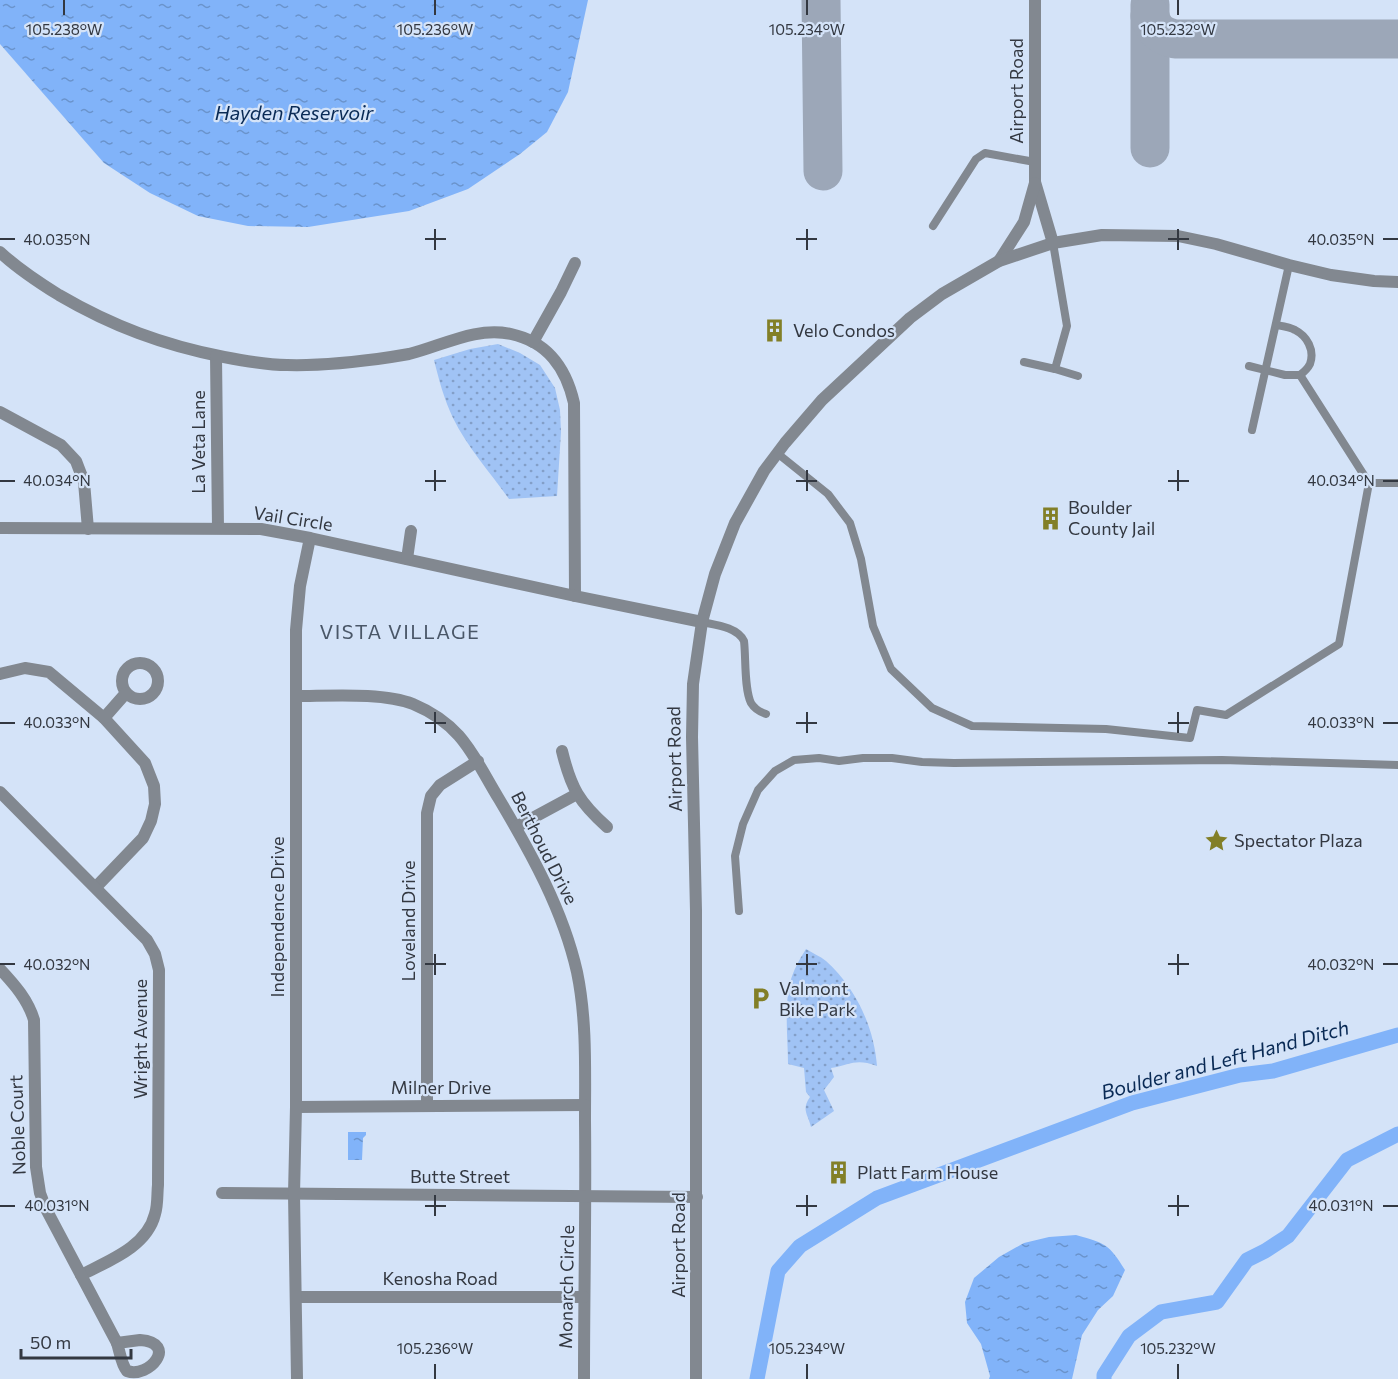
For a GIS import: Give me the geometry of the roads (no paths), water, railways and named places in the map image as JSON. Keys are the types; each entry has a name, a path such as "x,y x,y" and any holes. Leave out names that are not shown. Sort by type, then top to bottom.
{"street":[{"name":"Airport Road","path":"999,261 1024,222 1035,182 1035,0"},
{"name":"Airport Road","path":"696,1379 696,911 693,684 702,622 715,574 735,523 750,495 777,453 822,400 910,318 942,294 999,261 1053,243 1035,182"},
{"path":"1053,243 1102,235 1178,236 1331,275 1398,282"},
{"path":"0,252 18,268 87,311 137,334 216,356 287,365 348,364 409,354 486,332 512,334 533,342 547,352 560,366 569,384 574,403 575,596"},
{"path":"533,342 575,262"},
{"name":"La Veta Lane","path":"216,356 218,528"},
{"path":"0,412 61,445 76,461 84,482 88,529"},
{"name":"Vail Circle","path":"0,528 261,529 702,622"},
{"path":"407,559 411,531"},
{"name":"Independence Drive","path":"297,1297 294,1194 296,630 300,586 310,538"},
{"path":"0,674 25,668 49,672 104,718 145,763 154,786 155,804 151,821 143,838 96,887"},
{"path":"104,718 126,693"},
{"name":"Berthoud Drive","path":"296,696 379,697 410,703 432,713 452,727 478,761 547,885 565,930 577,971 585,1041 586,1196"},
{"path":"562,751 567,773 577,794 590,812 608,827"},
{"name":"Loveland Drive","path":"427,1105 427,813 431,796 440,785 478,761"},
{"name":"Wright Avenue","path":"0,792 147,940 155,954 159,970 158,1185 155,1214 148,1230 137,1243 81,1275"},
{"path":"516,827 577,794"},
{"name":"Noble Court","path":"0,969 16,987 30,1008 34,1020 36,1167 40,1193 46,1209 117,1343"},
{"name":"Milner Drive","path":"296,1107 585,1105"},
{"name":"Butte Street","path":"222,1193 697,1197"},
{"name":"Monarch Circle","path":"584,1379 586,1196"},
{"path":"297,1297 297,1379"},
{"name":"Kenosha Road","path":"297,1297 584,1297"}],"lane":[{"path":"933,226 976,159 985,153 1035,162"},
{"path":"1053,243 1067,326 1055,369"},
{"path":"1252,430 1289,266"},
{"path":"1249,366 1285,375 1300,375 1310,366 1312,353 1309,342 1293,329 1276,325"},
{"path":"1024,362 1078,376"},
{"path":"777,453 828,494 850,523 861,559 873,626 891,669 932,708 972,726 1106,729 1190,738 1197,710 1226,715 1339,644 1369,483 1300,375"},
{"path":"1369,483 1398,483"},
{"path":"702,622 729,629 741,635 744,641 747,691 751,704 766,714"},
{"path":"739,911 735,856 743,824 758,790 775,771 794,760 819,758 839,761 892,758 922,762 1154,760 1398,765"}],"water":[{"name":"Hayden Reservoir","path":"0,0 588,0 568,92 547,132 520,154 468,189 409,211 308,227 248,226 198,216 150,193 104,163 0,44"},
{"path":"348,1132 366,1132 363,1138 362,1160 348,1160"},
{"path":"1076,1235 1105,1246 1115,1255 1125,1270 1113,1296 1098,1310 1082,1335 1072,1379 989,1379 981,1344 967,1323 965,1302 974,1278 999,1257 1024,1243 1049,1237"}],"waterway":[{"name":"Boulder and Left Hand Ditch","path":"757,1379 778,1271 800,1246 877,1198 1132,1103 1240,1075 1273,1071 1398,1035"},
{"path":"1104,1379 1104,1375 1129,1336 1161,1312 1217,1302 1247,1260 1288,1236 1347,1160 1398,1134"}],"place":[{"name":"Velo Condos","path":"775,331"},
{"name":"Boulder County Jail","path":"1050,518"},
{"name":"Spectator Plaza","path":"1216,841"},
{"name":"Valmont Bike Park","path":"761,999"},
{"name":"Platt Farm House","path":"839,1173"}],"district":[{"name":"VISTA VILLAGE","path":"400,632"}]}
